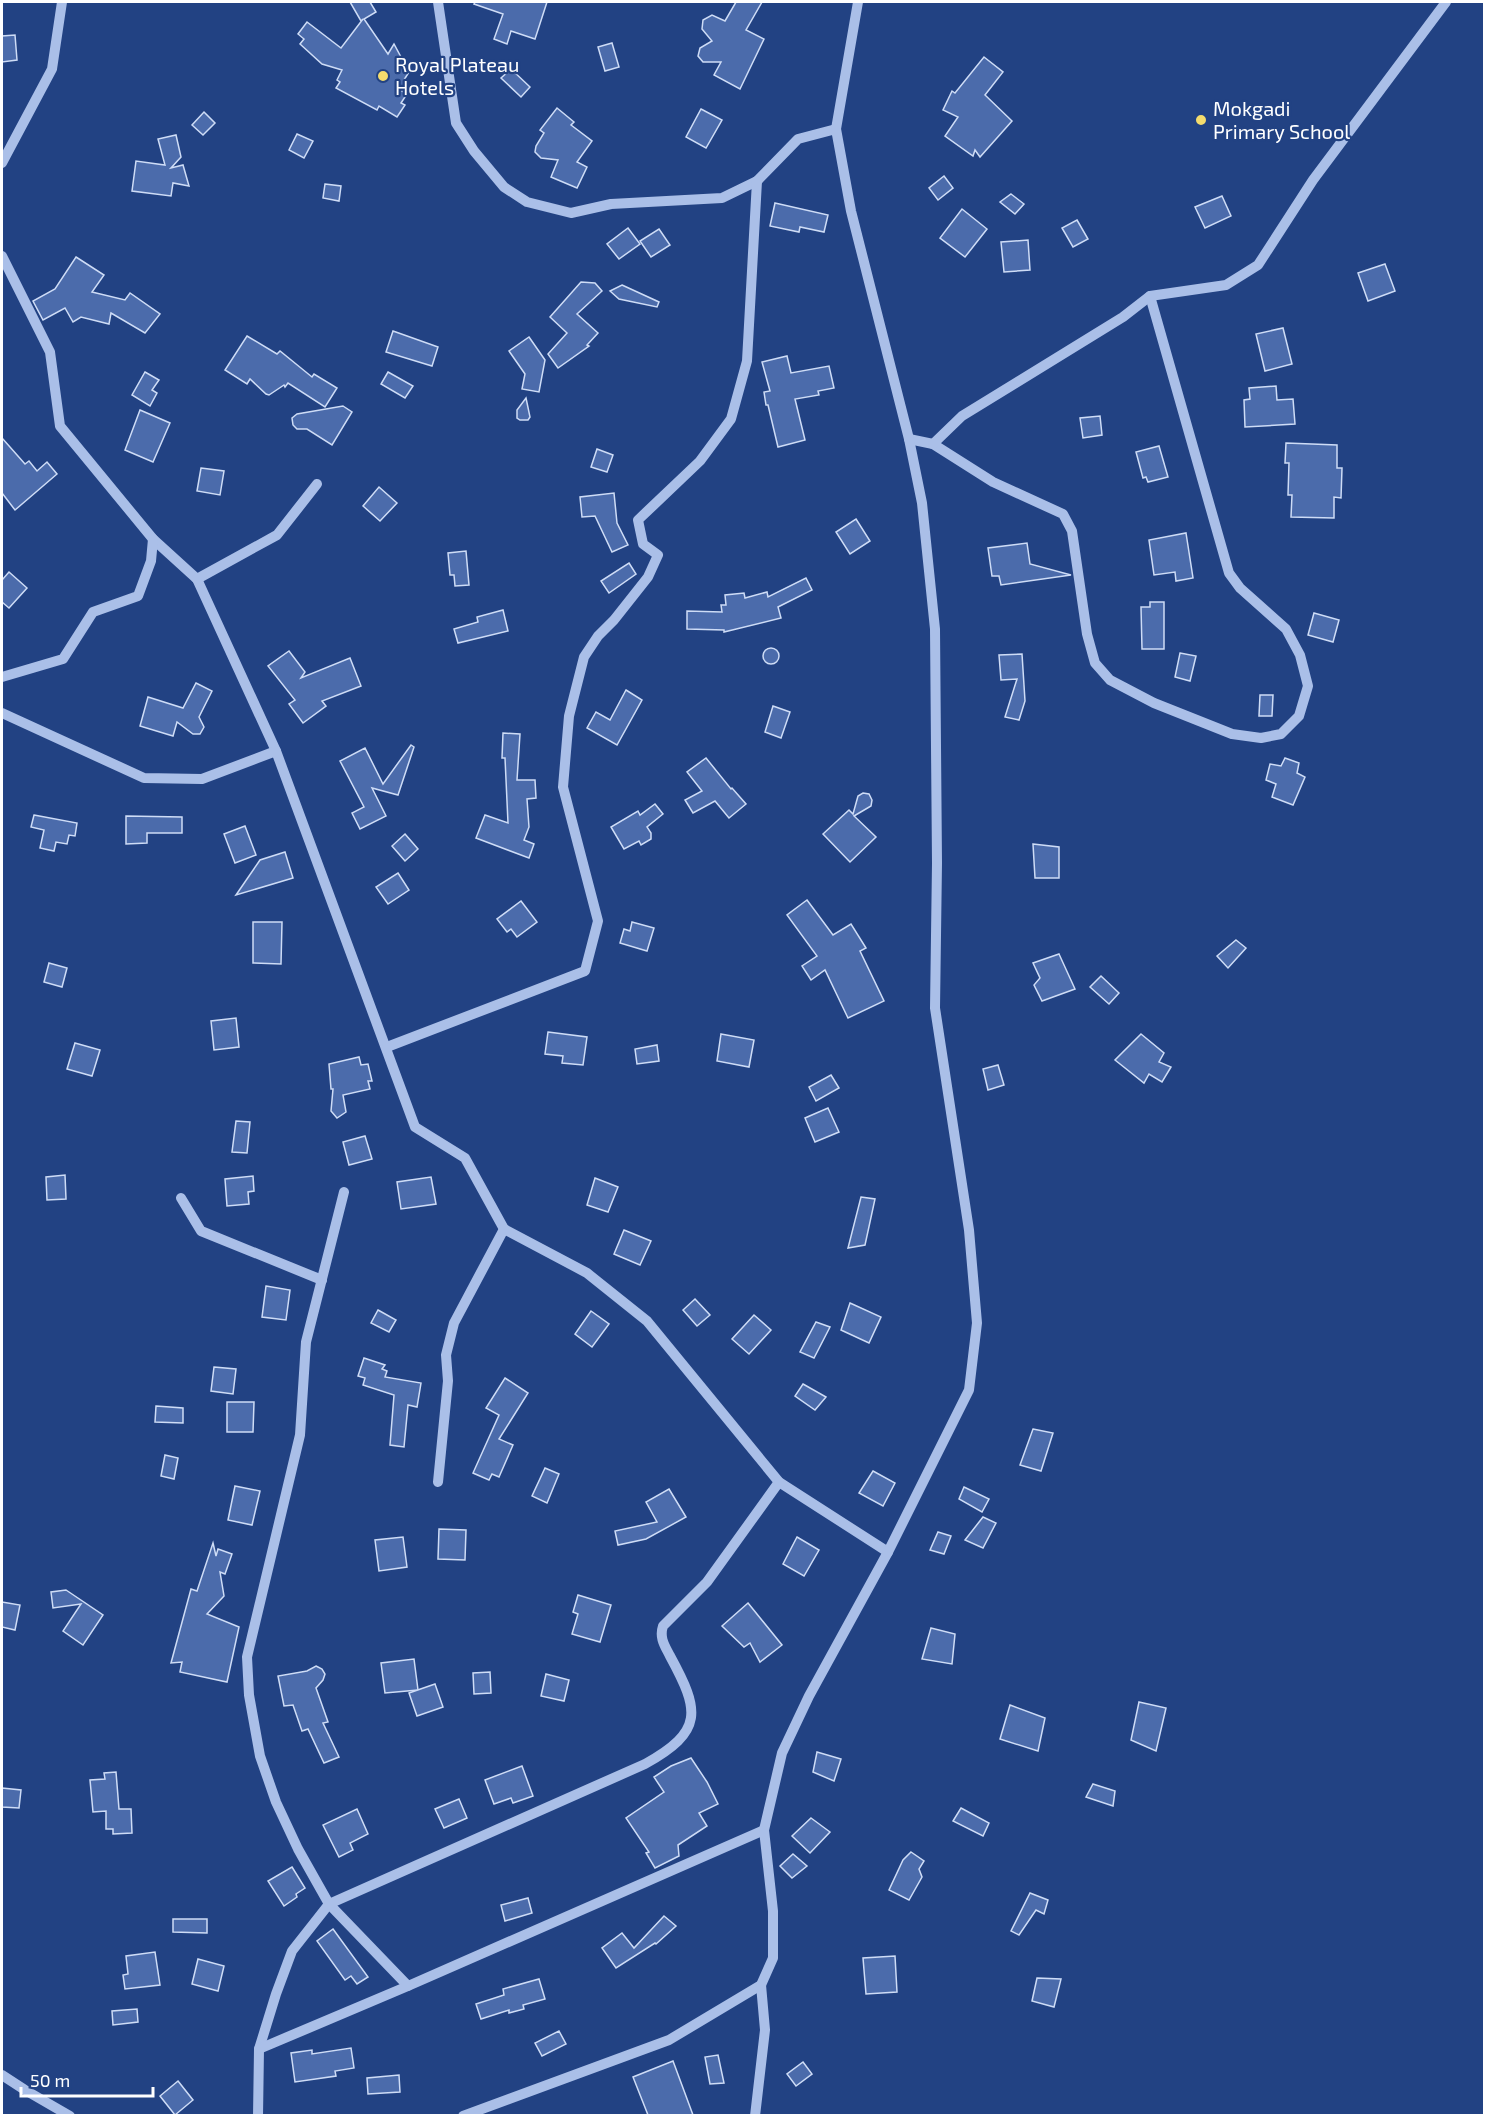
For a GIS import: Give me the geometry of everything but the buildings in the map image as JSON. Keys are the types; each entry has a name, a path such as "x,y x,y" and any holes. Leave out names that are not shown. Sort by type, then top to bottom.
{"street":[{"path":"2,163 52,69 62,2"},
{"path":"438,2 456,123 486,167 504,187 527,202 571,213 611,204 722,198 757,182 798,140 836,129"},
{"path":"755,2115 765,2030 760,1986 773,1958 773,1911 764,1830 782,1753 809,1696 888,1552 969,1390 977,1323 969,1230 935,1008 937,863 935,629 922,503 909,439 851,211 836,129 858,2"},
{"path":"933,444 962,416 1123,317 1150,296 1226,285 1258,265 1313,180 1446,2"},
{"path":"387,1047 585,970 598,921 563,787 569,716 584,657 597,636 614,620 648,577 658,555 642,544 638,520 700,461 730,419 747,361 757,182"},
{"path":"2,256 50,352 60,426 153,539 197,579 276,751 415,1127 465,1158 504,1229 587,1273 647,1321 779,1482 888,1552"},
{"path":"909,439 933,444 993,482 1064,514 1072,531 1088,634 1095,663 1110,680 1154,703 1232,734 1261,738 1281,734 1299,716 1308,686 1300,654 1286,629 1240,588 1229,573 1150,296"},
{"path":"197,579 277,535 317,484"},
{"path":"2,677 63,659 93,612 138,596 151,561 153,539"},
{"path":"2,712 144,778 202,779 276,751"},
{"path":"344,1192 306,1342 300,1435 247,1658 249,1695 260,1756 276,1802 328,1904 408,1986"},
{"path":"181,1198 201,1231 322,1280"},
{"path":"438,1482 448,1381 446,1355 454,1323 504,1229"},
{"path":"258,2115 259,2049 292,1951 328,1904 645,1764 663,1755 678,1742 692,1716 691,1703 686,1686 662,1640 663,1626 707,1582 779,1482"},
{"path":"259,2049 764,1830"},
{"path":"463,2115 669,2040 760,1986"},
{"path":"2,2075 70,2115"}],"place":[{"name":"Royal Plateau Hotels","path":"383,76"},
{"name":"Mokgadi Primary School","path":"1201,120"}]}
